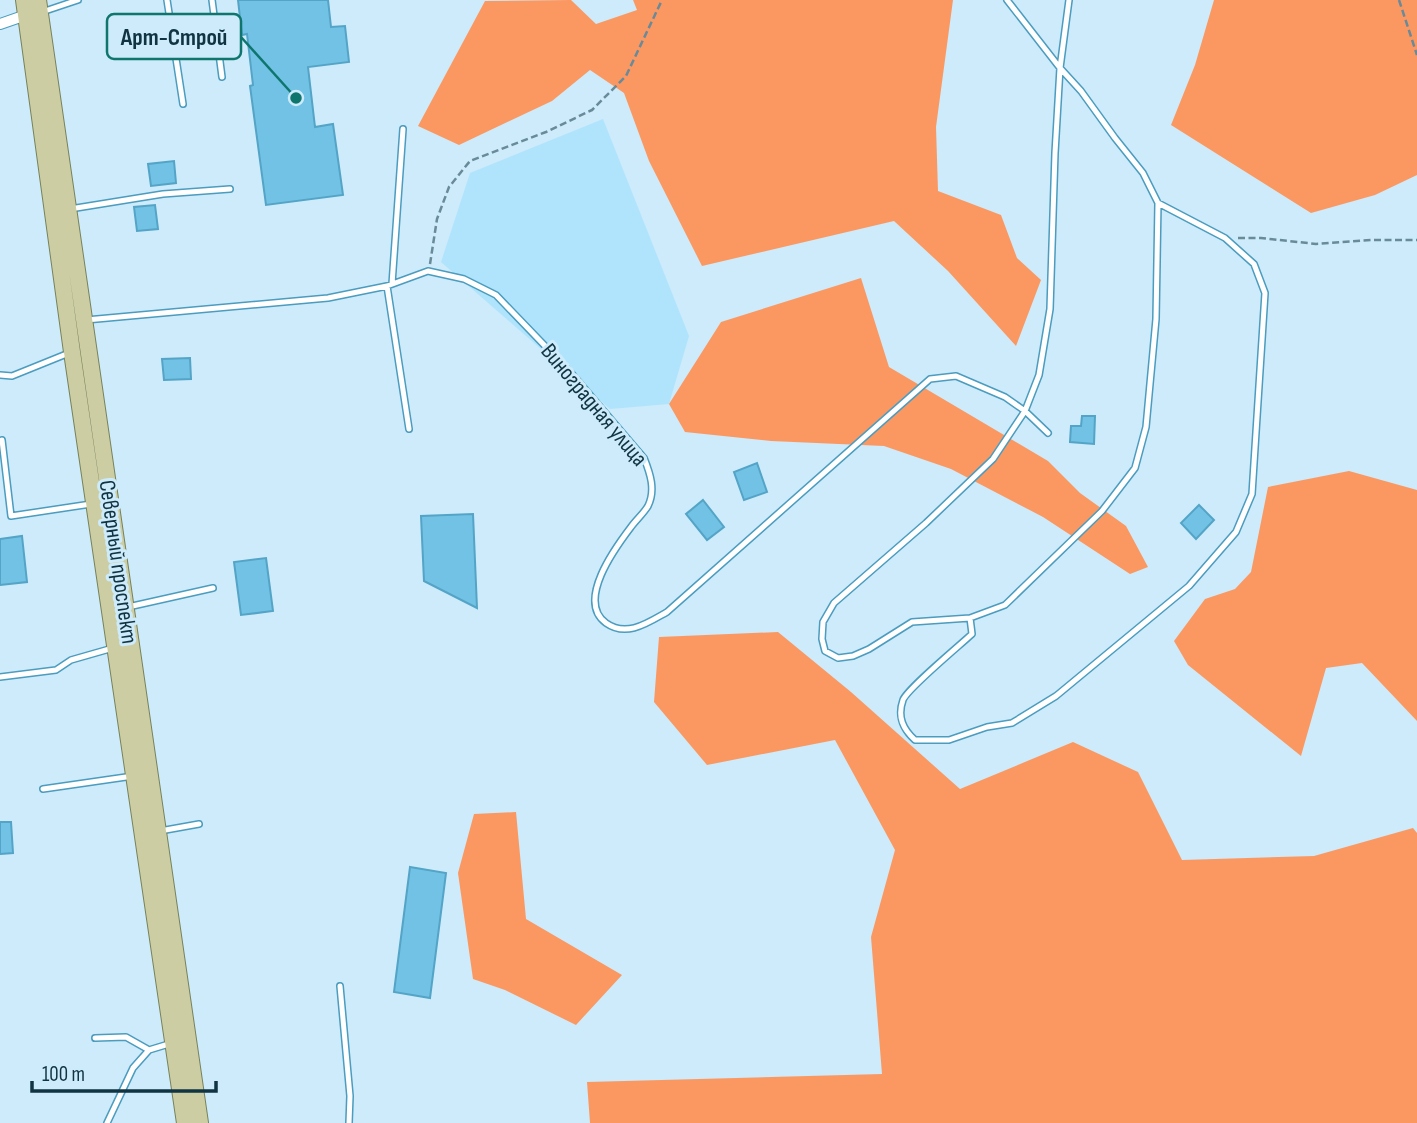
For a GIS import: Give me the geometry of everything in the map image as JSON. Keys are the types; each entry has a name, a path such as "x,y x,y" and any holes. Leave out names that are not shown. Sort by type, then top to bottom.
{"main road":[{"name":"Северный проспект","path":"32,7 67,209 200,1123"},
{"name":"Северный проспект","path":"32,7 72,352 185,1123"}],"street":[{"path":"0,24 32,7"}],"lane":[{"path":"32,7 78,0"},
{"path":"167,0 183,104"},
{"path":"212,0 222,77"},
{"path":"1007,0 1060,68 1082,91 1143,173 1158,203 1156,319 1146,427 1136,468 1102,512 1005,605 970,618 912,622 869,649 853,656 838,658 825,651 822,639 823,622 834,603 926,523 993,459 1025,411 1040,375 1050,309 1060,68 1069,0"},
{"path":"403,129 390,285 409,429"},
{"path":"67,209 163,194 230,189"},
{"path":"970,618 972,634 904,698 900,718 905,731 915,740 949,740 986,727 1012,723 1056,696 1189,586 1236,532 1252,495 1265,293 1254,264 1225,239 1158,203"},
{"path":"83,320 328,298 390,285 428,271"},
{"name":"Виноградная улица","path":"428,271 464,279 496,295 573,374 644,458 652,491 648,505 607,562 595,596 597,611 605,623 627,630 667,612 930,379 956,376 1005,397 1025,411"},
{"path":"0,375 12,376 72,352"},
{"path":"1025,411 1048,433"},
{"path":"2,440 11,516 94,503"},
{"path":"125,608 213,588"},
{"path":"0,677 56,670 71,660 116,648"},
{"path":"43,789 133,776"},
{"path":"157,832 199,824"},
{"path":"341,986 350,1096 349,1123"},
{"path":"95,1038 126,1037 149,1050"},
{"path":"107,1123 133,1068 149,1050 172,1043"}],"path":[{"path":"428,271 437,219 449,187 470,161 546,132 592,110 626,75 662,0"},
{"path":"1399,0 1417,55"},
{"path":"1225,239 1261,238 1316,244 1417,240"}],"shaded area":[{"path":"571,0 596,24 637,10 633,0 953,0 936,127 938,191 1001,215 1017,258 1041,280 1016,346 948,271 894,221 702,266 649,161 624,93 590,70 552,101 459,145 418,126 485,1"},
{"path":"1214,0 1417,0 1417,175 1375,195 1311,213 1171,125 1195,65"},
{"path":"603,119 689,336 669,404 610,409 441,262 470,173"},
{"path":"861,278 889,367 1048,461 1080,493 1126,526 1148,567 1130,574 1043,517 951,469 884,446 771,441 685,432 669,404 721,322"},
{"path":"1349,471 1417,490 1417,721 1362,663 1326,668 1301,756 1188,665 1174,641 1205,599 1235,589 1251,572 1268,487"},
{"path":"778,632 851,692 960,789 1073,742 1138,772 1182,860 1314,856 1413,828 1417,833 1417,1123 590,1123 587,1082 882,1074 871,937 895,850 835,740 707,765 654,702 659,637"},
{"path":"516,812 526,919 622,975 576,1025 505,990 473,979 458,873 474,814"}],"building":[{"path":"238,0 328,0 331,27 345,26 349,62 308,67 315,127 333,124 343,195 266,205 250,86 253,85 247,34 242,35"},
{"path":"174,161 176,183 151,186 148,164"},
{"path":"155,205 158,229 137,231 134,207"},
{"path":"190,358 191,379 164,380 162,359"},
{"path":"1082,416 1095,416 1094,444 1070,442 1071,426 1081,426"},
{"path":"757,463 767,492 744,500 734,472"},
{"path":"703,500 724,527 707,540 686,514"},
{"path":"1199,505 1214,520 1196,539 1181,523"},
{"path":"473,514 477,608 424,581 421,516"},
{"path":"22,536 27,582 0,585 0,539"},
{"path":"266,558 273,611 241,615 234,562"},
{"path":"0,822 11,822 13,853 0,854"},
{"path":"410,867 446,873 430,998 394,992"}],"place":[{"name":"Арт-Строй","path":"296,98"}]}
